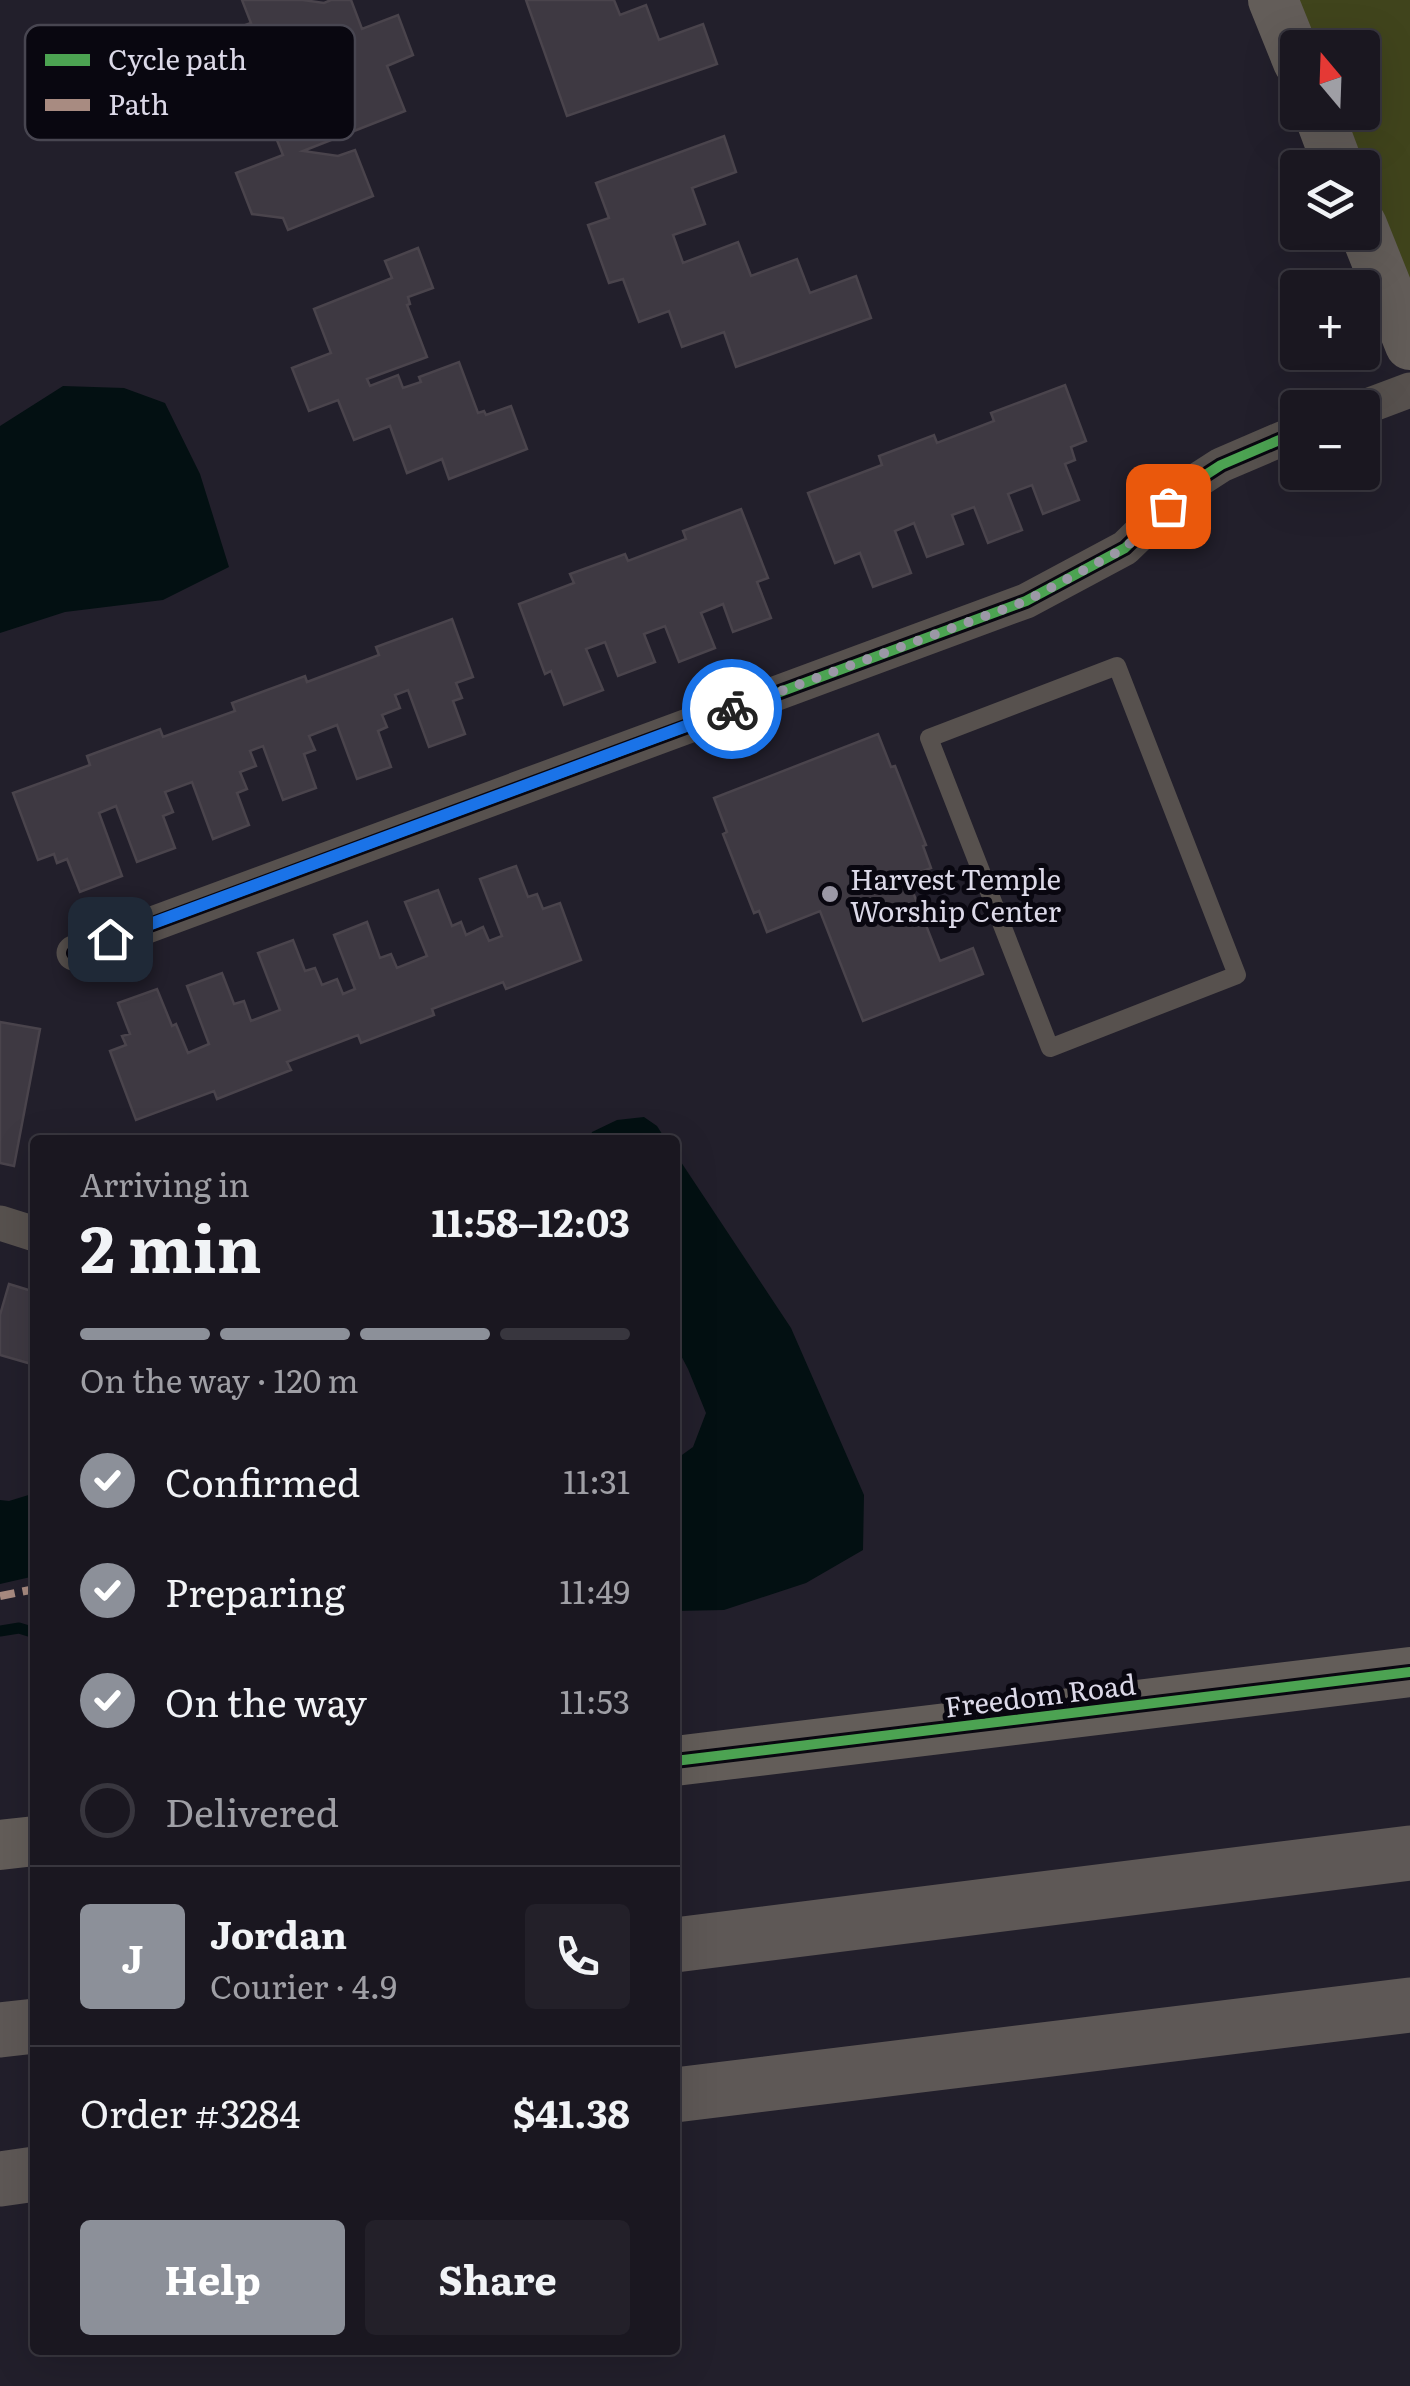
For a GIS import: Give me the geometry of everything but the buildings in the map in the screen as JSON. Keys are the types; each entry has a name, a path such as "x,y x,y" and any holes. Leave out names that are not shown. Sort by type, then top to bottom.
{"highway":[{"path":"680,1944 1410,1853"},
{"path":"680,2095 1410,2005"},
{"path":"0,2030 30,2027"},
{"path":"0,2178 30,2175"}],"street":[{"path":"1273,0 1285,30"},
{"path":"1372,250 1410,345"},
{"path":"1380,401 1410,390"},
{"path":"74,953 1026,601 1125,548 1190,485 1221,465 1280,440"},
{"path":"0,1223 30,1232"},
{"name":"Freedom Road","path":"680,1760 1410,1672"},
{"path":"0,1845 30,1841"}],"lane":[{"path":"1116,666 1186,843 1237,975 1050,1048 929,738 1116,666"}],"green space":[{"path":"1272,0 1410,0 1410,350 1369,250 1380,250 1380,150 1347,150 1330,130 1380,130 1380,30 1288,30"}],"shaded area":[{"path":"63,386 124,388 165,403 200,474 229,567 163,600 65,612 0,633 0,426"},
{"path":"644,1117 663,1135 591,1135 617,1120"},
{"path":"680,1161 791,1328 864,1495 863,1550 806,1583 724,1610 680,1611 680,1456 693,1447 706,1413 680,1354"},
{"path":"30,1495 30,1577 0,1584 0,1500"}],"waterway":[{"path":"0,1631 19,1628 30,1631"}],"marked path":[{"path":"0,1596 30,1590"}],"cycle path":[{"path":"74,953 1026,601 1125,548 1190,485 1221,465 1280,440"},
{"path":"680,1760 1410,1672"}],"way so far":[{"path":"732,709 1026,601 1125,548 1168,506"}],"place":[{"name":"Harvest Temple Worship Center","path":"830,894"}],"route":[{"path":"110,939 732,709"}]}
